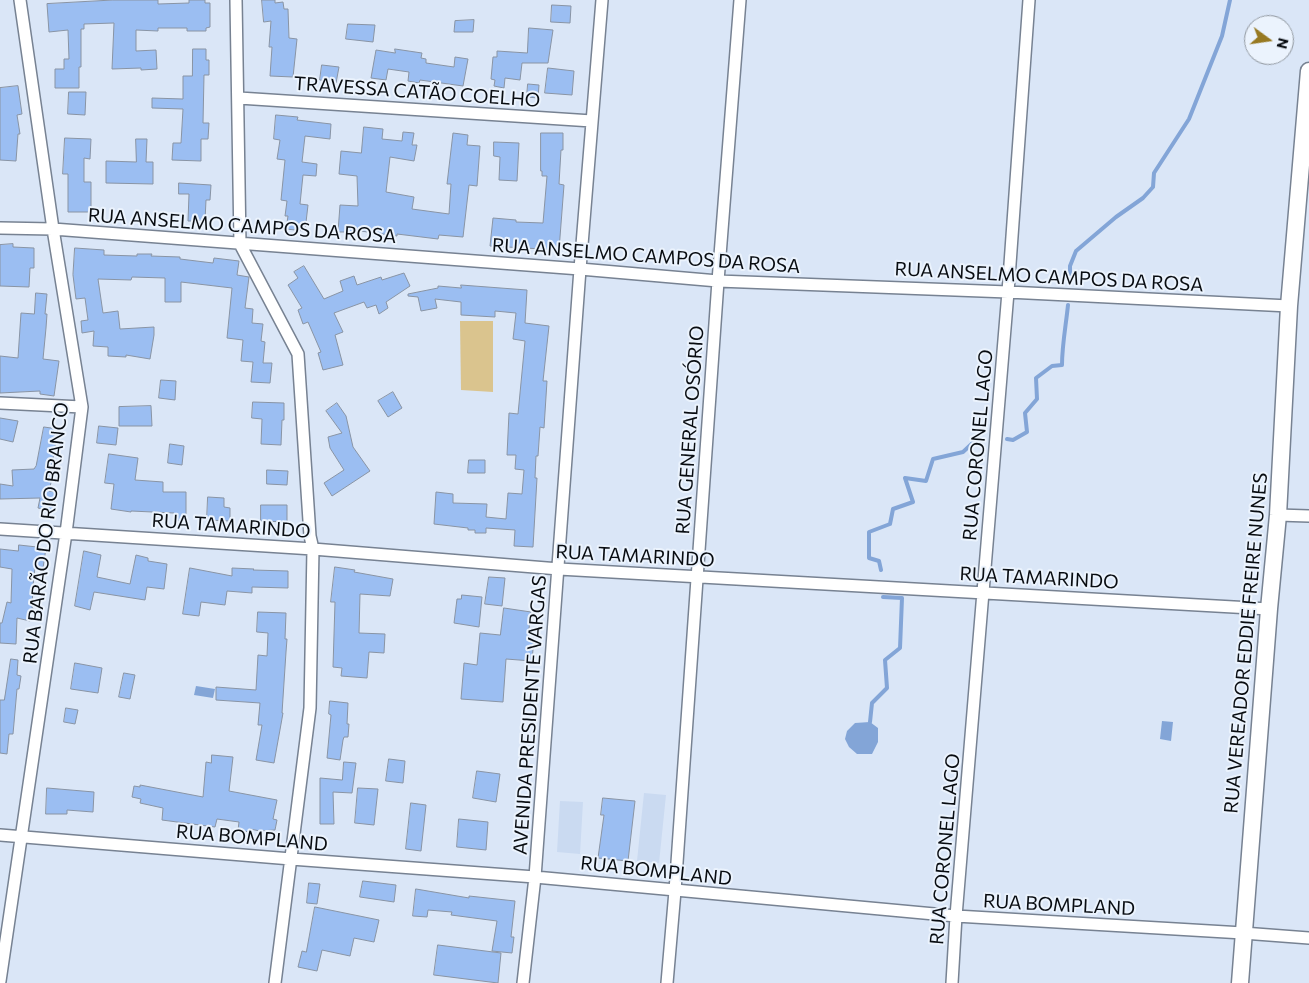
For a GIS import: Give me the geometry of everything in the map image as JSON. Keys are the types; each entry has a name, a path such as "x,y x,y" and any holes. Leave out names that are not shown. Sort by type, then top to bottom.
{"street":[{"name":"RUA BARÃO DO RIO BRANCO","path":"0,981 66,533 82,407 53,229 20,0"},
{"path":"236,0 240,244 298,354 310,536 313,549 310,708 275,983"},
{"name":"AVENIDA PRESIDENTE VARGAS","path":"524,983 536,877 580,269 602,0"},
{"name":"RUA GENERAL OSÓRIO","path":"667,983 740,0"},
{"name":"RUA CORONEL LAGO","path":"952,983 1008,292 1029,0"},
{"name":"RUA VEREADOR EDDIE FREIRE NUNES","path":"1240,983 1278,515 1290,306 1309,71"},
{"name":"TRAVESSA CATÃO COELHO","path":"239,98 592,121"},
{"name":"RUA ANSELMO CAMPOS DA ROSA","path":"0,228 53,229 718,281 1008,292 1290,306"},
{"path":"0,403 82,407"},
{"path":"1278,515 1309,516"},
{"name":"RUA TAMARINDO","path":"0,529 313,549 559,569 1269,609"},
{"name":"RUA BOMPLAND","path":"0,835 536,877 956,916 1309,938"}],"shaded area":[{"path":"460,321 493,321 493,392 461,390"},
{"path":"644,793 666,795 659,863 637,861"},
{"path":"560,801 583,802 580,854 557,852"}],"water":[{"path":"196,686 215,689 213,698 194,695"},
{"path":"1162,721 1173,722 1171,741 1160,739"},
{"path":"870,722 878,728 878,742 872,754 857,754 849,747 845,739 847,731 855,723"}],"building":[{"path":"113,0 158,0 158,4 189,3 189,0 205,0 205,3 210,3 210,27 206,28 206,31 187,31 187,28 158,28 158,31 136,30 136,51 156,50 157,69 141,70 141,68 112,69 114,23 84,24 84,29 81,29 79,88 55,88 55,69 64,69 64,59 69,59 68,30 49,32 47,4"},
{"path":"262,0 275,0 275,3 283,2 284,9 288,9 289,38 297,39 293,77 270,76 272,47 269,47 271,21 264,22"},
{"path":"552,5 571,6 570,23 551,22"},
{"path":"474,20 473,32 454,32 455,21"},
{"path":"348,24 375,25 373,42 346,39"},
{"path":"529,28 553,30 548,63 522,63 520,80 505,78 504,88 494,86 495,80 491,79 493,57 497,57 497,51 527,53"},
{"path":"193,49 206,49 206,60 209,60 209,75 204,75 203,123 209,123 208,139 201,139 201,161 172,160 173,143 181,143 183,109 152,108 152,98 183,99 183,76 192,76"},
{"path":"395,49 422,53 421,58 426,59 426,63 454,67 455,57 468,59 463,86 420,80 419,83 408,81 409,72 388,69 386,80 371,78 376,50 395,53"},
{"path":"322,65 339,67 336,83 320,80"},
{"path":"548,68 574,71 572,95 545,93"},
{"path":"528,84 539,85 538,98 527,97"},
{"path":"18,86 22,114 17,115 20,134 18,134 16,161 0,160 0,88"},
{"path":"69,92 86,92 85,115 68,114"},
{"path":"276,115 298,117 297,120 331,124 330,139 305,136 302,162 317,164 316,176 303,175 300,204 308,205 305,231 286,229 288,216 285,216 287,201 281,200 285,160 277,159 280,140 274,139"},
{"path":"364,127 383,129 382,139 402,141 403,132 414,133 412,145 417,145 414,161 390,157 386,192 414,197 412,209 449,214 451,184 447,184 453,133 468,135 467,145 480,146 477,186 469,185 463,237 439,235 438,239 353,230 353,232 338,232 340,205 358,206 357,176 339,174 341,151 361,153"},
{"path":"541,133 563,133 559,184 564,185 559,250 490,246 493,218 516,220 516,222 543,223 547,176 542,176 541,171"},
{"path":"65,138 91,139 90,159 84,158 84,182 91,182 91,212 68,212 68,174 63,174"},
{"path":"136,139 147,139 146,162 153,162 153,184 106,183 106,161 136,162"},
{"path":"494,142 519,143 517,181 499,180 500,157 494,156"},
{"path":"179,183 211,185 210,200 206,200 205,221 188,221 189,194 179,194"},
{"path":"13,244 13,247 34,248 34,268 30,268 29,287 0,286 0,245"},
{"path":"75,248 104,250 104,255 137,256 137,254 152,254 151,256 180,257 180,259 213,263 214,258 239,261 237,275 249,277 245,308 253,309 252,323 263,324 261,341 265,342 263,363 272,363 270,383 251,382 253,362 241,361 243,340 227,338 232,288 181,282 181,302 165,302 165,278 98,279 103,313 118,311 120,329 154,327 154,335 150,359 126,355 126,357 108,356 108,347 93,346 94,331 82,333 81,321 88,320 85,298 76,299 73,275"},
{"path":"304,266 324,299 343,291 340,281 354,276 357,285 381,277 382,280 404,273 410,286 386,302 388,308 379,314 376,305 367,308 364,302 334,313 343,332 335,335 343,365 323,370 318,353 321,352 308,322 303,324 298,310 302,308 288,285 298,278 294,272"},
{"path":"461,285 527,290 525,323 549,326 543,381 547,381 544,428 540,427 538,456 536,456 535,478 537,478 533,547 514,546 515,530 486,528 486,533 475,533 475,530 468,530 468,528 434,524 436,492 453,494 453,503 487,504 486,517 506,519 508,493 522,494 524,470 515,469 516,455 507,455 509,413 518,414 525,341 513,339 516,313 495,311 495,317 461,315 461,302 435,299 437,308 421,311 418,297 408,296 408,294 438,288 438,286 461,288"},
{"path":"36,293 47,294 43,359 59,361 54,396 40,394 40,391 0,393 0,356 18,358 21,313 34,314"},
{"path":"161,380 176,381 175,400 159,398"},
{"path":"393,392 402,408 388,417 378,401"},
{"path":"253,402 284,403 281,445 261,444 262,419 252,418"},
{"path":"337,403 346,416 353,447 370,471 332,496 324,483 344,470 330,448 328,437 342,433 326,411"},
{"path":"151,406 152,426 119,426 119,407"},
{"path":"0,418 18,421 13,442 0,439"},
{"path":"99,426 118,428 116,445 97,443"},
{"path":"44,427 58,429 51,470 54,470 49,491 56,492 53,511 38,508 40,498 0,499 0,484 13,486 12,470 34,469 36,466"},
{"path":"170,444 184,446 182,465 168,463"},
{"path":"109,454 138,458 135,480 163,482 163,492 186,492 186,521 174,521 174,513 131,512 111,509 114,484 105,483"},
{"path":"469,460 485,460 485,473 468,473"},
{"path":"267,470 288,471 287,485 267,484"},
{"path":"208,497 224,498 224,507 230,508 230,521 207,520"},
{"path":"261,505 287,505 287,522 261,521"},
{"path":"19,545 46,548 43,568 35,567 33,608 30,621 17,618 16,644 0,643 0,623 2,623 7,602 11,603 12,569 0,567 0,549 18,551"},
{"path":"84,551 101,555 97,577 130,584 136,555 148,558 148,561 167,564 164,589 147,587 145,600 94,592 90,610 75,606"},
{"path":"335,567 393,579 390,596 360,594 359,633 385,634 384,653 369,652 367,678 341,676 342,668 333,667 335,602 331,602"},
{"path":"190,568 232,576 232,568 288,571 288,588 252,587 252,593 227,591 225,605 201,602 199,616 183,614"},
{"path":"489,577 505,578 502,606 485,604"},
{"path":"462,595 482,597 479,627 454,623 457,599 461,599"},
{"path":"504,608 531,612 528,637 534,638 532,661 506,659 503,702 461,699 464,663 477,665 480,633 500,635"},
{"path":"258,612 286,613 285,639 287,639 283,713 274,763 256,760 262,725 258,725 260,703 216,700 216,687 256,690 258,655 267,656 268,633 257,632"},
{"path":"11,659 18,660 17,675 21,676 19,689 17,689 13,734 9,734 7,754 0,753 0,700 4,700"},
{"path":"75,663 102,668 98,693 71,689"},
{"path":"124,673 135,675 130,699 119,697"},
{"path":"330,701 348,703 348,737 344,737 340,760 327,758 331,715 329,714"},
{"path":"66,708 78,710 75,724 64,722"},
{"path":"212,755 233,757 229,791 277,800 273,819 277,820 275,830 260,831 250,829 249,832 238,830 239,822 217,819 215,827 162,820 163,808 140,803 141,799 132,797 134,786 140,787 140,785 203,797 206,762 211,763"},
{"path":"389,759 405,761 403,783 386,781"},
{"path":"344,762 356,763 352,793 333,792 334,824 320,824 320,778 342,780"},
{"path":"477,771 500,774 496,802 473,798"},
{"path":"47,788 94,792 93,812 67,810 67,814 46,814"},
{"path":"358,788 378,789 374,825 355,823"},
{"path":"603,798 635,801 628,861 598,858 604,815 601,815"},
{"path":"411,803 426,805 421,851 406,849"},
{"path":"459,819 488,822 486,850 457,847"},
{"path":"363,881 396,885 394,902 360,897"},
{"path":"309,883 320,884 317,904 307,903"},
{"path":"416,889 469,898 469,896 515,901 511,937 514,937 512,953 492,951 497,921 451,915 452,912 428,910 427,917 413,916"},
{"path":"315,907 379,920 374,942 354,938 350,956 322,950 317,971 298,967 302,951 306,952"},
{"path":"438,945 501,953 498,983 434,975"}],"waterway":[{"path":"1070,275 1070,266 1076,251 1116,217 1143,198 1153,187 1154,173 1189,119 1222,36 1230,0"},
{"path":"1007,439 1013,440 1027,432 1025,413 1037,399 1036,378 1052,366 1062,365 1068,305"},
{"path":"881,570 879,561 869,558 869,532 890,524 893,509 913,502 905,478 926,481 933,459 963,452 979,437"},
{"path":"870,722 872,703 887,688 885,660 900,648 902,598 883,597"}]}
